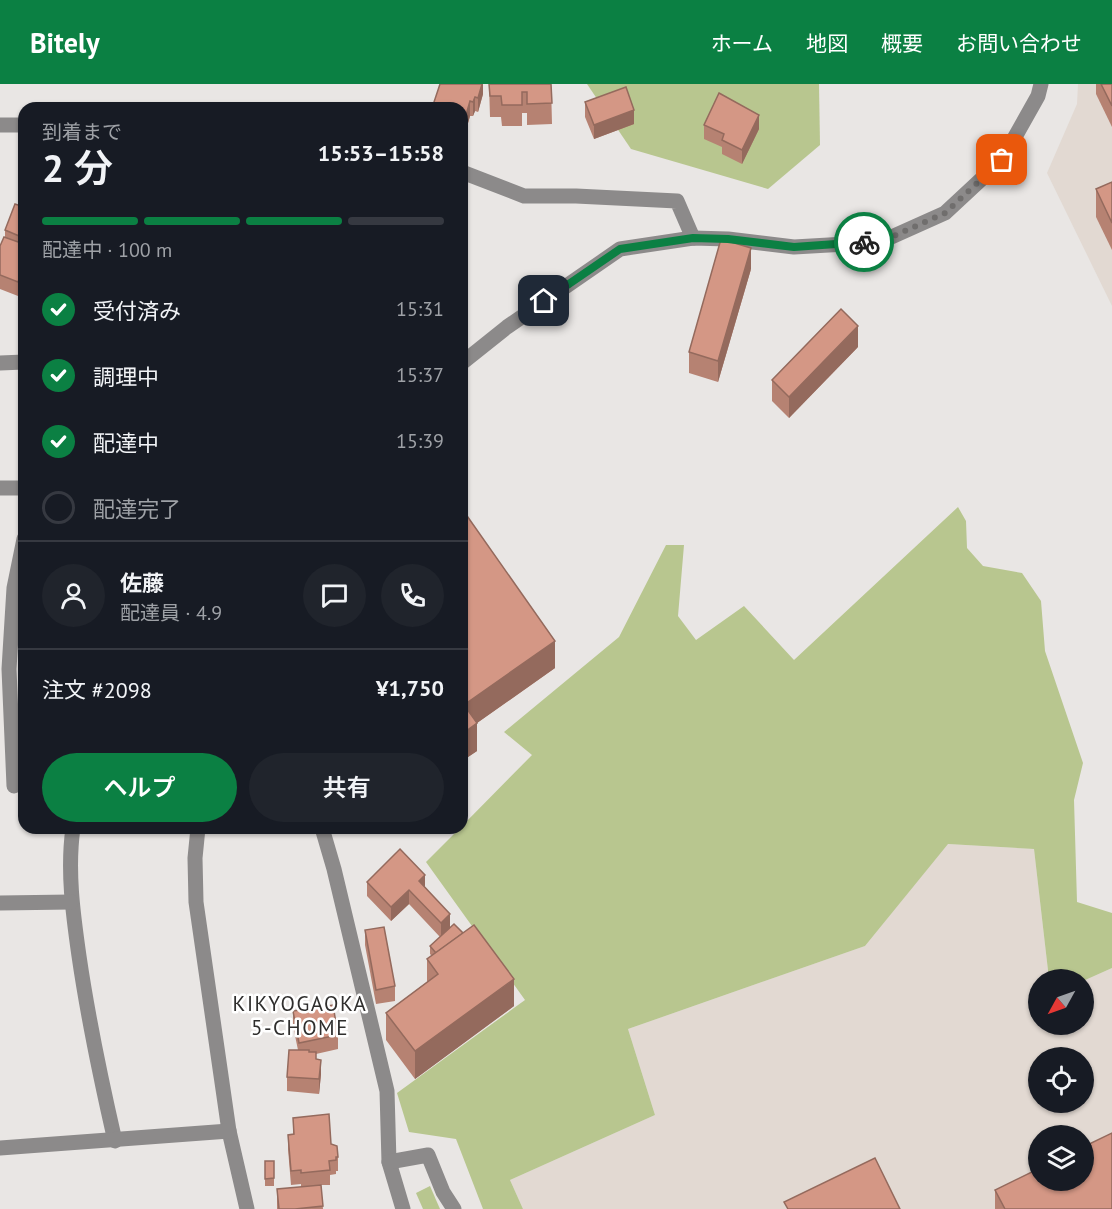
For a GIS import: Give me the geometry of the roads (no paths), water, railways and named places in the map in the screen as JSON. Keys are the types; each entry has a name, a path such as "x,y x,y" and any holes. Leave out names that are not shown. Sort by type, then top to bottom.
{"street":[{"path":"468,358 507,327 620,249 693,238 728,239 794,247 846,244 887,239 945,213 1002,160 1038,96 1041,84"},
{"path":"0,126 18,125"},
{"path":"468,174 524,196 677,201 693,238"},
{"path":"0,363 18,362"},
{"path":"0,488 18,488"},
{"path":"13,786 9,669 14,588 18,568"},
{"path":"72,834 71,902 83,986 115,1141"},
{"path":"197,834 195,858 196,902 230,1131 248,1209"},
{"path":"324,834 387,1090 389,1162 403,1209"},
{"path":"0,903 71,902"},
{"path":"0,1148 230,1131"},
{"path":"389,1162 428,1155 443,1192 454,1209"}],"district":[{"name":"KIKYOGAOKA 5-CHOME","path":"300,1016"}]}
